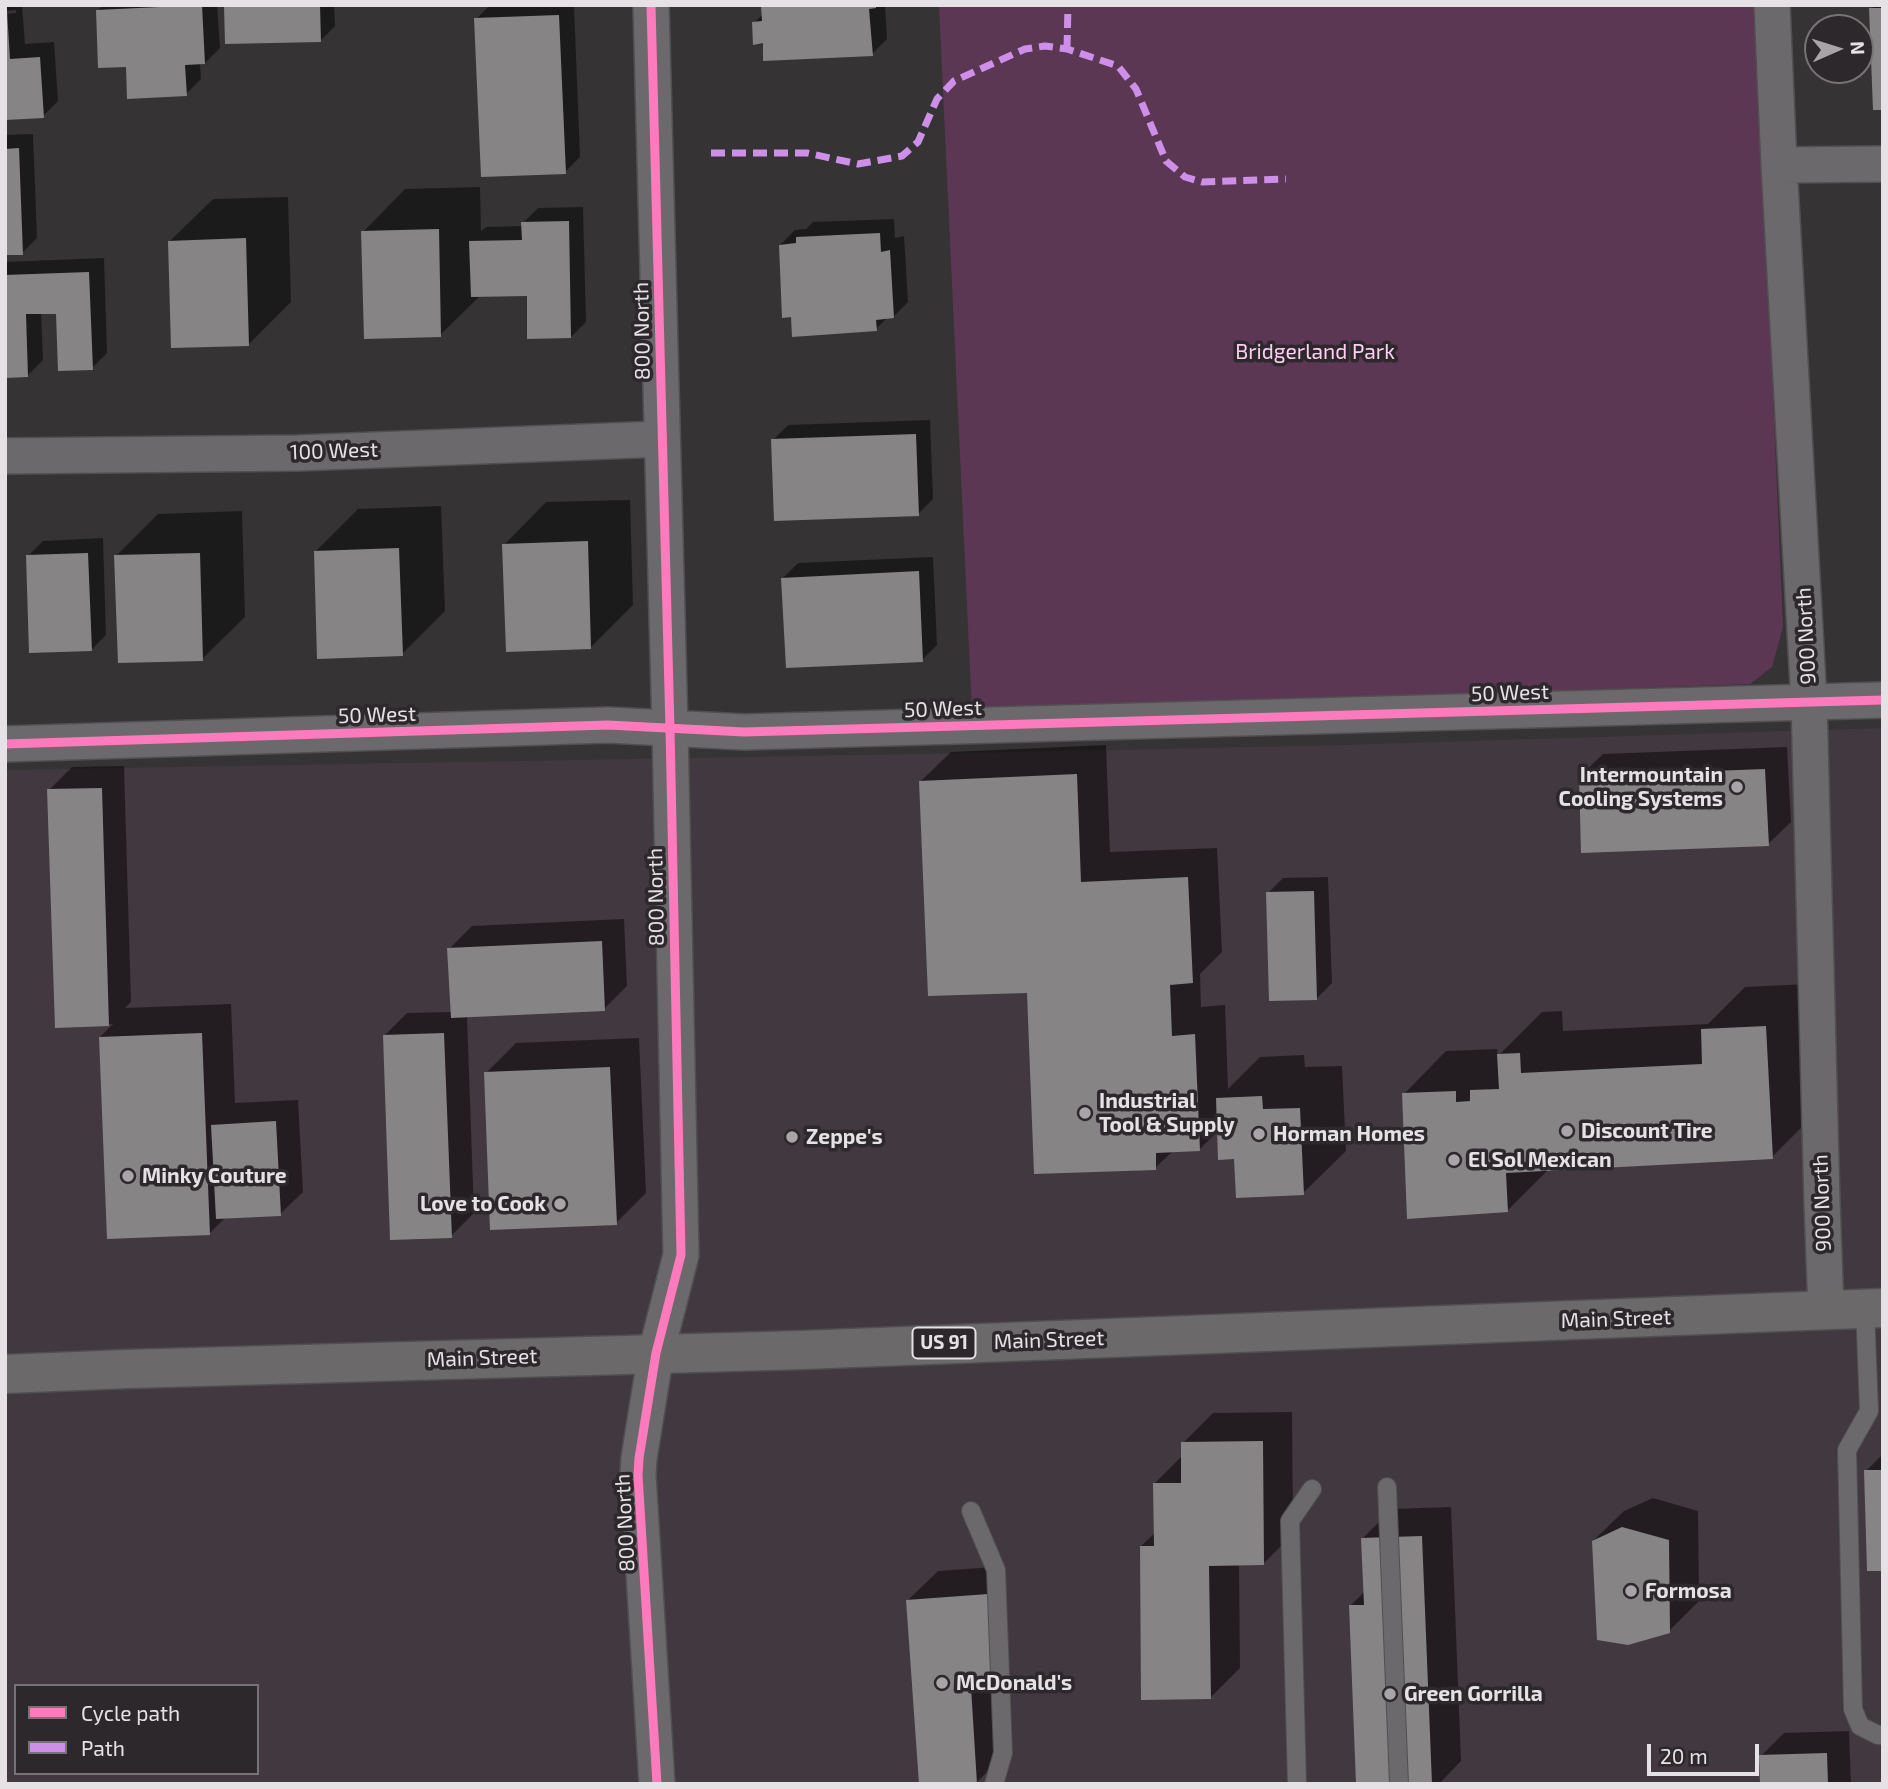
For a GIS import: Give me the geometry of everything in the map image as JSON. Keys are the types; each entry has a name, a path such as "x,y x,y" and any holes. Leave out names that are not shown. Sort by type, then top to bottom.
{"main road":[{"name":"Main Street","path":"5,1374 802,1350 1874,1308"}],"street":[{"name":"800 North","path":"651,5 681,1255 656,1353 638,1475 657,1784"},
{"name":"900 North","path":"1772,5 1809,702 1826,1309"},
{"path":"1779,166 1883,164"},
{"name":"100 West","path":"5,456 298,453 662,439"},
{"name":"50 West","path":"5,744 608,725 744,732 1883,700"}],"lane":[{"path":"1874,1308 1869,1410 1847,1450 1853,1709 1860,1726 1883,1735"},
{"path":"1387,1487 1399,1784"},
{"path":"1297,1784 1290,1521 1312,1489"},
{"path":"971,1511 996,1570 1003,1753 994,1784"}],"shaded area":[{"path":"1883,728 1883,1784 5,1784 5,770 1343,745"}],"green space":[{"name":"Bridgerland Park","path":"939,5 1756,5 1783,627 1772,667 1750,684 972,712"}],"building":[{"path":"202,5 205,64 185,65 187,96 127,99 126,67 98,68 96,10"},
{"path":"224,5 320,5 321,42 225,44"},
{"path":"761,5 876,5 876,8 869,9 873,56 763,61 763,43 753,45 752,22 762,21"},
{"path":"1869,8 1883,8 1883,110 1873,110 1874,14 1869,14"},
{"path":"5,11 10,59 40,57 44,118 5,120"},
{"path":"559,15 566,174 481,177 474,18"},
{"path":"19,148 23,255 5,255 5,149"},
{"path":"569,221 571,338 527,339 527,296 471,297 469,241 522,240 521,222"},
{"path":"439,229 441,337 364,339 361,231"},
{"path":"880,233 881,252 890,250 894,318 876,320 877,331 792,337 791,317 782,318 779,245 796,243 796,237"},
{"path":"246,238 249,346 171,348 168,241"},
{"path":"89,272 93,370 58,371 56,314 26,314 28,377 5,378 5,275"},
{"path":"916,434 919,516 774,521 771,439"},
{"path":"588,541 591,649 506,652 502,544"},
{"path":"399,548 403,656 317,659 314,551"},
{"path":"88,553 92,651 29,653 26,555"},
{"path":"200,553 203,661 118,663 114,555"},
{"path":"919,571 923,662 786,668 781,578"},
{"path":"1765,769 1769,846 1581,853 1579,776"},
{"path":"1077,774 1081,882 1188,877 1193,983 1170,985 1172,1036 1195,1034 1200,1151 1156,1153 1156,1170 1034,1174 1027,993 928,996 919,781"},
{"path":"102,788 109,1026 55,1028 47,789"},
{"path":"1314,891 1317,1000 1269,1001 1266,892"},
{"path":"602,941 605,1011 451,1018 447,948"},
{"path":"1766,1026 1773,1159 1506,1173 1508,1212 1407,1219 1402,1093 1456,1091 1456,1102 1470,1101 1470,1090 1499,1089 1497,1054 1520,1053 1521,1073 1702,1064 1701,1029"},
{"path":"202,1033 210,1235 107,1239 99,1037"},
{"path":"444,1033 452,1238 390,1240 383,1035"},
{"path":"610,1067 617,1225 490,1230 484,1072"},
{"name":"Horman Homes","path":"1262,1096 1263,1109 1300,1108 1304,1195 1236,1198 1234,1159 1218,1160 1216,1098"},
{"path":"276,1121 281,1216 216,1219 211,1125"},
{"path":"1263,1441 1264,1565 1209,1566 1211,1699 1141,1700 1140,1546 1154,1546 1153,1483 1181,1483 1181,1442"},
{"path":"1864,1470 1883,1470 1883,1571 1867,1571"},
{"path":"1622,1527 1669,1540 1670,1633 1628,1645 1597,1640 1592,1541"},
{"name":"Green Gorrilla","path":"1422,1536 1432,1784 1356,1784 1349,1605 1364,1605 1361,1538"},
{"path":"988,1594 994,1685 971,1687 977,1784 919,1784 906,1600"},
{"path":"1827,1753 1828,1784 1760,1784 1759,1755"}],"marked path":[{"path":"1067,49 1068,5"},
{"path":"711,153 807,153 858,164 902,156 918,142 937,99 954,81 1025,49 1045,46 1067,49 1118,66 1136,89 1166,161 1185,177 1202,182 1286,179"}],"cycle path":[{"path":"651,5 681,1255 656,1353 638,1475 657,1784"},
{"path":"5,744 608,725 744,732 1883,700"}],"place":[{"name":"Intermountain Cooling Systems","path":"1737,787"},
{"name":"Industrial Tool & Supply","path":"1085,1113"},
{"name":"Discount Tire","path":"1567,1131"},
{"name":"Horman Homes","path":"1259,1134"},
{"name":"Zeppe's","path":"792,1137"},
{"name":"El Sol Mexican","path":"1454,1160"},
{"name":"Minky Couture","path":"128,1176"},
{"name":"Love to Cook","path":"560,1204"},
{"name":"Formosa","path":"1631,1591"},
{"name":"McDonald's","path":"942,1683"},
{"name":"Green Gorrilla","path":"1390,1694"}]}
